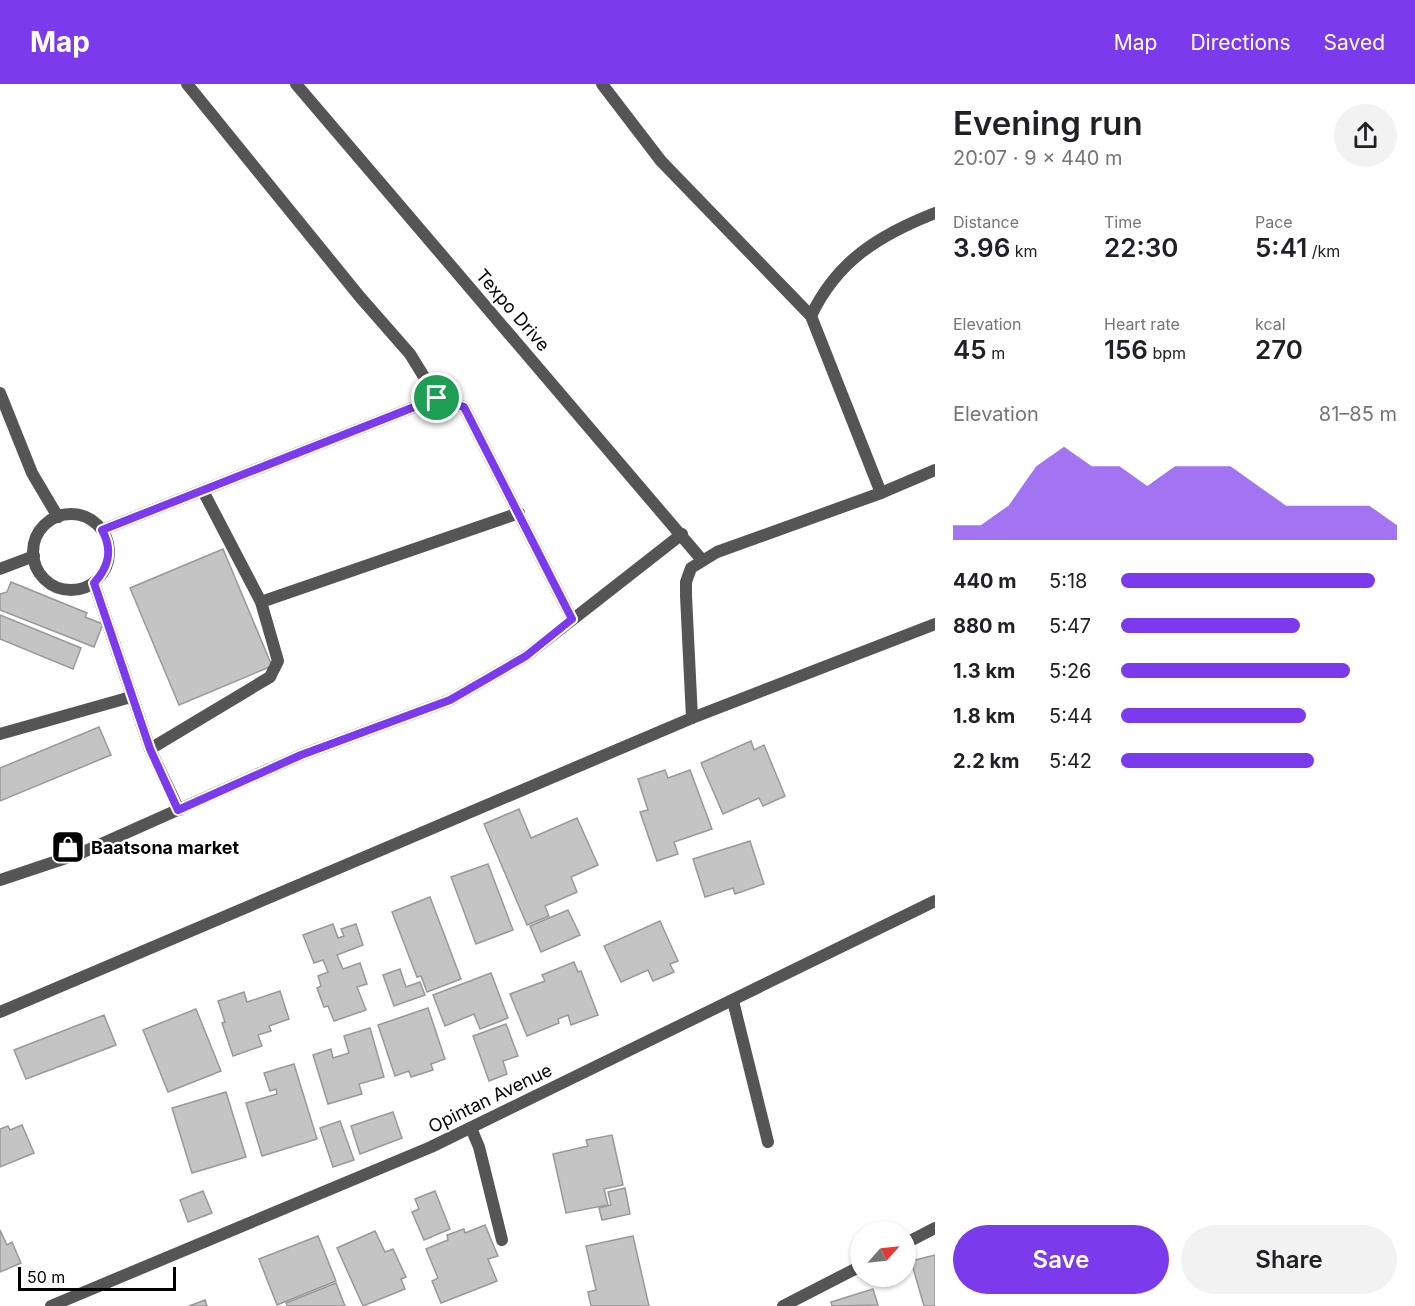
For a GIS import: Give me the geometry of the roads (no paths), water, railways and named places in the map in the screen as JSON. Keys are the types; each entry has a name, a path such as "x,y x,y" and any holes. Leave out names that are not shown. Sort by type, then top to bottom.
{"street":[{"path":"187,84 352,288 410,354 437,398 464,407 572,619"},
{"name":"Texpo Drive","path":"296,84 702,560"},
{"path":"602,84 661,161 811,316 880,493"},
{"path":"811,316 828,284 858,254 902,226 935,213"},
{"path":"0,393 32,473 58,517"},
{"path":"102,530 437,398"},
{"path":"692,718 687,651 686,582 691,568 702,560 935,470"},
{"path":"150,749 270,677 278,661 261,602 204,491"},
{"path":"261,602 519,513"},
{"path":"67,514 86,517 102,530 106,538 109,558 106,568 94,583 75,590 56,586 41,574 34,556 37,536 49,521 67,514"},
{"path":"0,880 81,853 301,755 450,700 526,656 681,534"},
{"path":"0,569 34,556"},
{"path":"94,583 150,749 178,810"},
{"path":"0,1012 692,718 935,624"},
{"path":"0,734 131,697"},
{"name":"Opintan Avenue","path":"51,1306 431,1147 935,901"},
{"path":"733,1001 768,1143"},
{"path":"471,1128 479,1148 502,1240"},
{"path":"916,1238 935,1228"},
{"path":"783,1306 850,1272"}],"place":[{"name":"Baatsona market","path":"68,847"}]}
